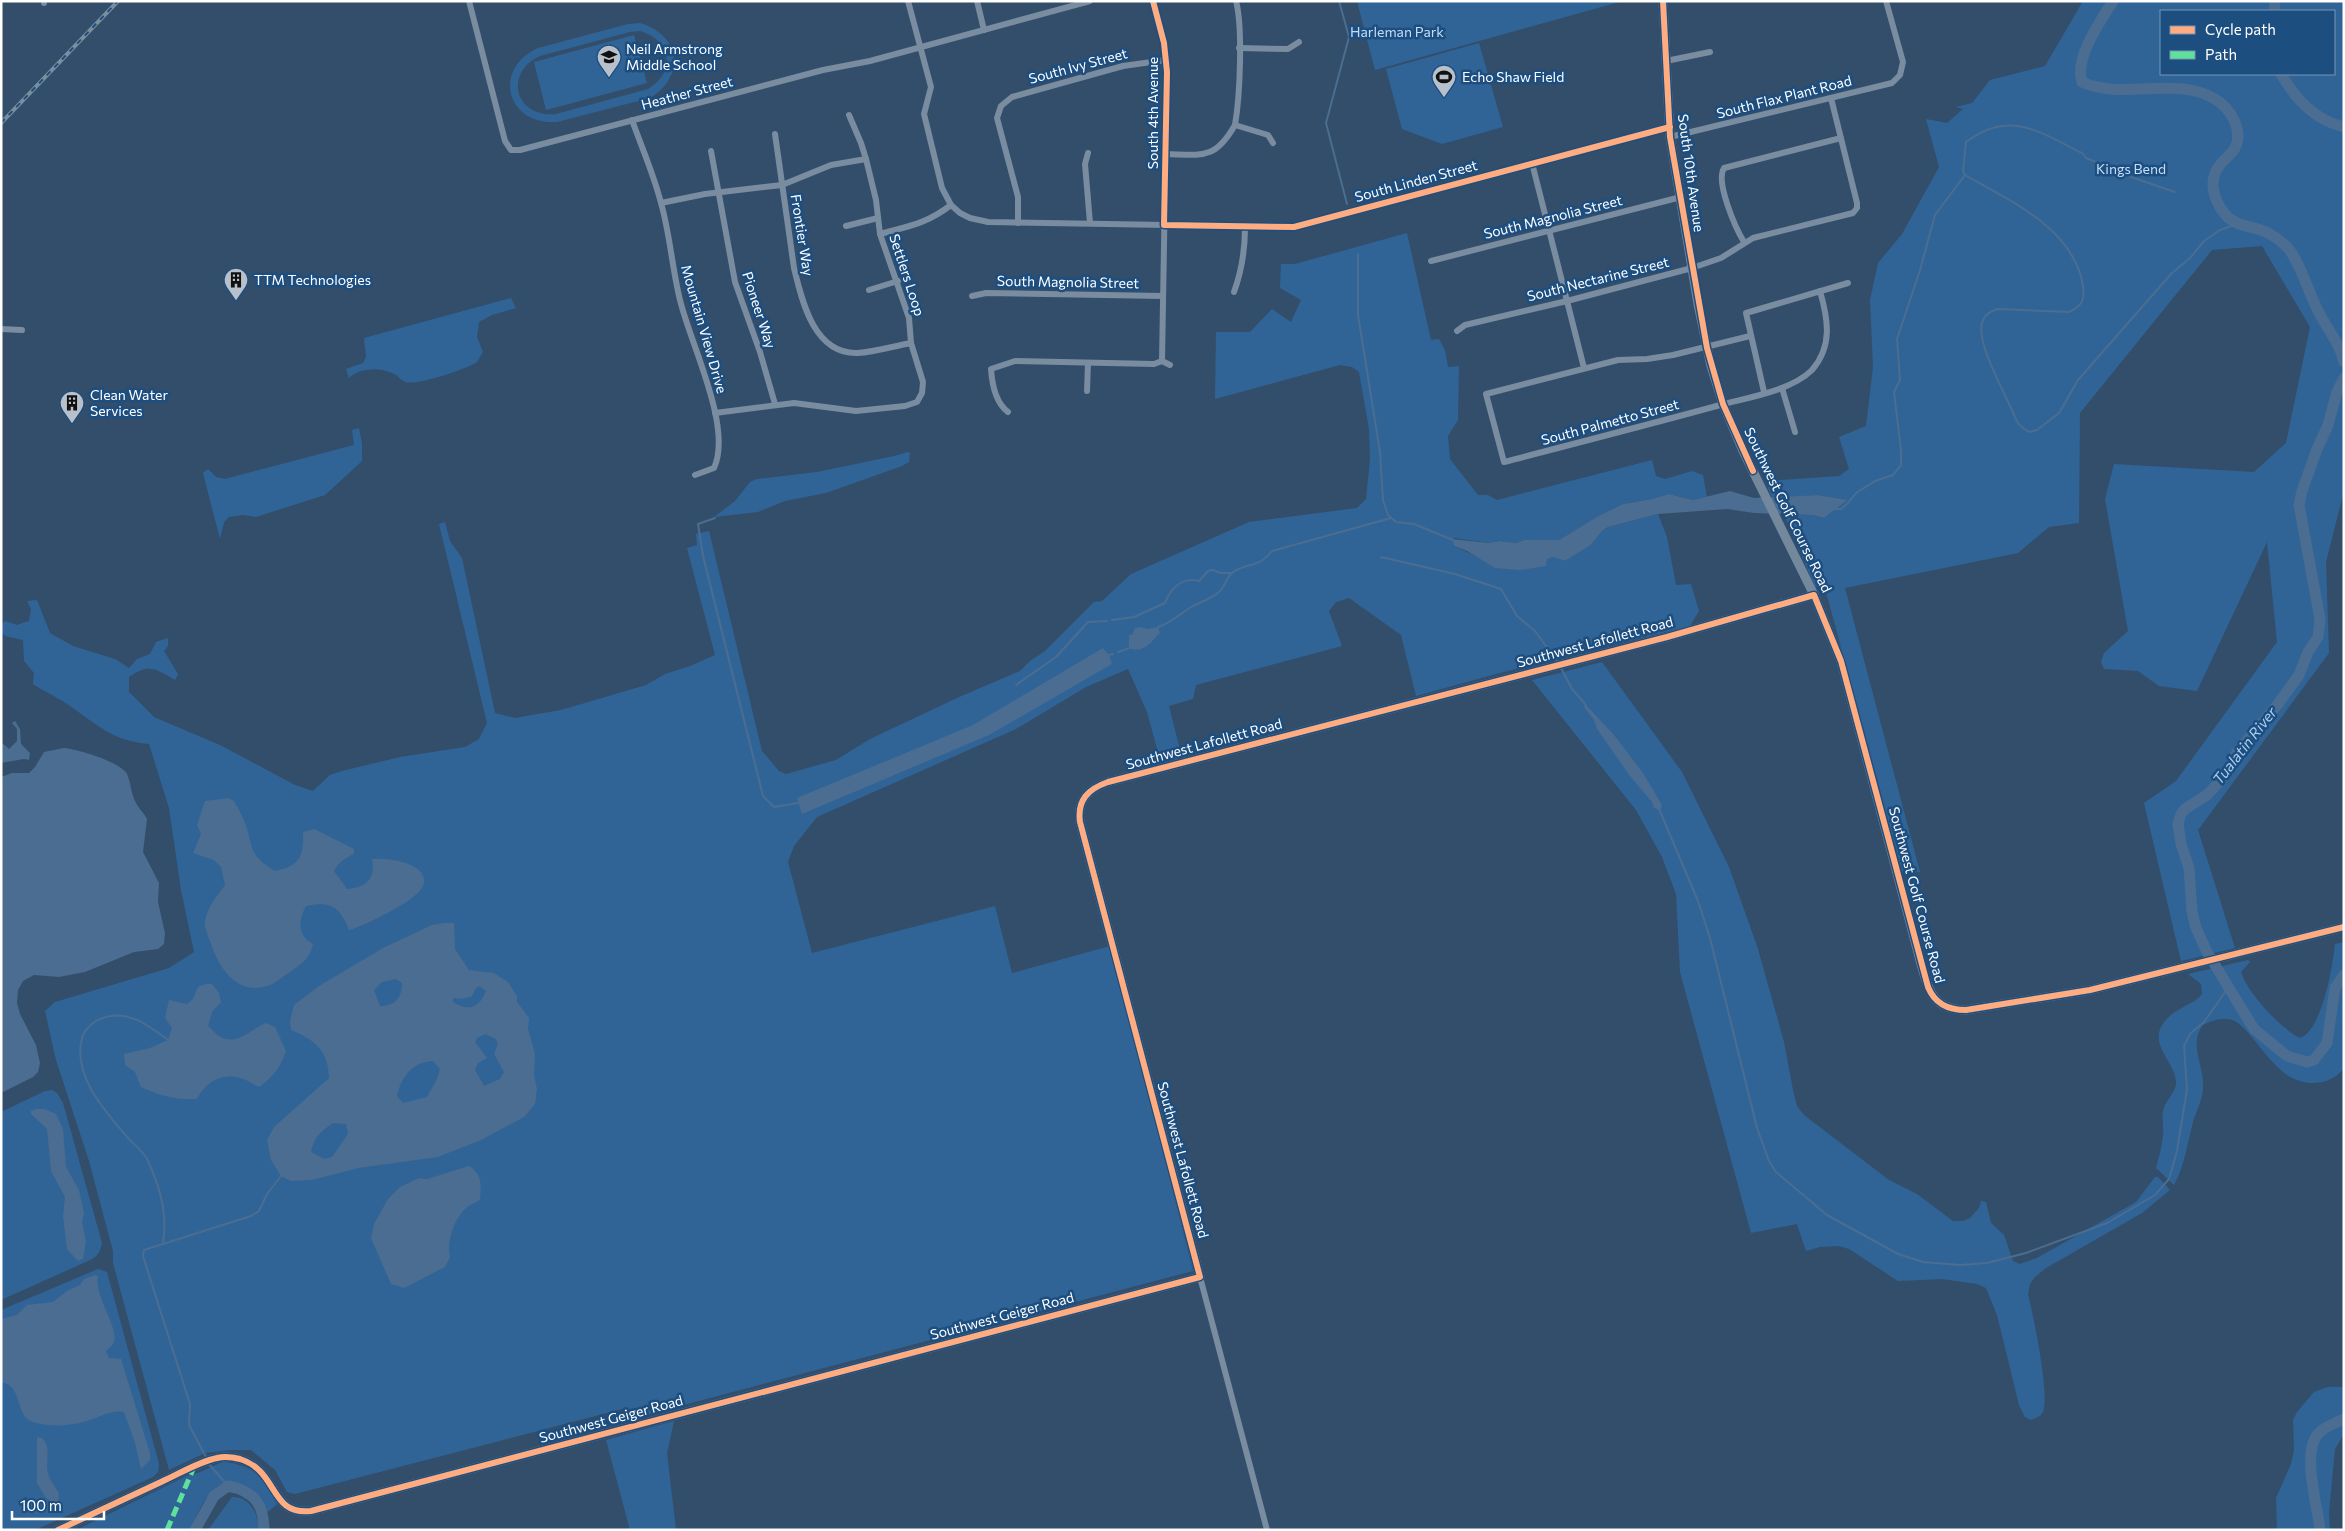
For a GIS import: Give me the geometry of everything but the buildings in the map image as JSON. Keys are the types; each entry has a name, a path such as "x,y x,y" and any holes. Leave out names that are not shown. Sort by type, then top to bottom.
{"street":[{"name":"Heather Street","path":"469,1 506,141 511,150 520,150 823,70 870,61 1090,1"},
{"path":"880,234 915,226 935,218 951,205 942,188 925,122 925,108 931,88 908,1"},
{"path":"976,1 984,30"},
{"name":"South 4th Avenue","path":"1154,1 1166,60 1162,361"},
{"path":"1166,154 1202,154 1213,151 1225,143 1235,125 1239,48 1236,1"},
{"name":"South 10th Avenue","path":"1663,1 1670,137 1707,348"},
{"name":"South Flax Plant Road","path":"1670,137 1892,83 1900,75 1903,62 1886,1"},
{"path":"1239,48 1288,49 1299,42"},
{"path":"1666,61 1710,52"},
{"name":"South Ivy Street","path":"1018,223 1018,197 997,118 1001,106 1012,97 1123,66 1166,60"},
{"path":"1744,242 1732,221 1722,172 1730,166 1841,138 1832,98"},
{"name":"Settlers Loop","path":"715,413 753,410 775,404 809,404 856,411 905,406 917,402 922,392 923,382 911,343 909,318 898,281 880,234 872,181 861,143 849,115"},
{"name":"Mountain View Drive","path":"632,120 661,203 680,301 715,413 718,446 716,462 714,468 695,475"},
{"path":"1235,125 1268,135 1273,143"},
{"name":"South Linden Street","path":"951,205 970,218 988,222 1284,228 1670,127"},
{"name":"Frontier Way","path":"775,134 794,268 799,289 819,336 834,348 851,352 911,343"},
{"name":"South Nectarine Street","path":"1457,331 1465,325 1567,301 1692,268 1721,258 1744,242 1758,236 1852,213 1856,210 1858,204 1841,138"},
{"name":"Pioneer Way","path":"711,151 735,282 760,352 775,404"},
{"path":"1088,153 1085,164 1090,223"},
{"path":"661,203 720,192 782,185 831,165 866,159"},
{"path":"1532,163 1584,368 1618,360 1647,359 1707,348 1750,336"},
{"name":"South Magnolia Street","path":"1431,262 1681,197"},
{"path":"846,226 878,218"},
{"path":"1234,292 1242,271 1245,250 1245,227"},
{"path":"869,290 898,281"},
{"path":"1764,392 1746,313 1848,283"},
{"name":"South Palmetto Street","path":"1584,368 1486,394 1504,462 1782,388 1808,373 1818,361 1825,346 1828,326 1820,291"},
{"name":"South Magnolia Street","path":"972,296 986,293 1163,296"},
{"path":"1,329 22,330"},
{"name":"Southwest Golf Course Road","path":"1707,348 1723,404 1752,471 1814,595 1841,661 1931,993 1944,1006 1966,1010 2090,990 2344,927"},
{"path":"1008,412 1000,406 992,369 1015,361 1154,364 1162,361 1170,365"},
{"path":"1087,391 1088,363"},
{"path":"1782,388 1795,432"},
{"name":"Southwest Lafollett Road","path":"1267,1530 1080,822 1079,811 1083,798 1092,789 1108,782 1602,654 1814,595"},
{"name":"Southwest Geiger Road","path":"58,1530 222,1456 240,1459 261,1471 269,1480 282,1502 290,1510 311,1511 1200,1277"}],"green space":[{"name":"Harleman Park","path":"1357,1 1623,1 1375,70"},
{"name":"Kings Bend","path":"2083,1 2344,1 2344,491 2326,562 2329,653 2198,830 2235,948 2181,961 2144,803 2176,781 2277,642 2267,542 2197,691 2159,686 2138,671 2104,669 2101,662 2104,653 2128,631 2105,499 2114,464 2254,472 2286,443 2310,327 2262,246 2212,250 2080,413 2079,523 2049,527 2018,553 1845,588 1920,872 1902,871 1826,592 1822,585 1815,587 1784,514 1813,515 1824,518 1846,500 1818,495 1775,498 1771,496 1766,481 1839,476 1849,469 1839,437 1866,426 1873,367 1870,300 1878,263 1902,234 1939,167 1926,119 1947,123 1963,109 1956,107 1972,103 1990,80 2045,66"},
{"path":"640,23 654,29 671,46 674,57 669,79 662,89 650,98 557,122 540,121 526,115 516,105 511,94 510,81 514,69 524,57 538,48 628,24","holes":["640,31 651,35 664,49 666,66 657,82 648,89 556,114 542,113 531,109 523,102 519,93 518,83 521,73 528,64 540,56 630,32"]},
{"path":"634,35 647,83 546,110 534,62"},
{"name":"Echo Shaw Field","path":"1479,43 1503,127 1442,144 1402,129 1386,69"},
{"path":"1407,233 1431,340 1439,339 1445,350 1448,367 1459,366 1458,420 1448,436 1450,459 1478,495 1488,495 1497,500 1652,460 1656,476 1665,479 1692,471 1703,475 1707,497 1693,500 1669,494 1623,504 1598,516 1559,540 1524,540 1516,543 1500,541 1489,543 1455,538 1452,539 1454,546 1480,558 1547,559 1553,557 1565,561 1591,545 1602,531 1608,527 1658,514 1667,537 1676,585 1691,584 1699,611 1690,626 1496,674 1416,696 1401,635 1349,598 1336,602 1329,611 1342,646 1196,685 1193,699 1169,706 1182,758 1161,763 1147,712 1128,669 1086,687 1016,729 817,817 794,846 788,862 812,953 995,906 1012,973 1110,946 1193,1271 634,1418 626,1408 295,1494 287,1492 275,1470 251,1450 205,1453 169,1470 113,1263 113,1251 89,1161 56,1060 45,1011 55,1002 169,968 194,952 181,890 169,808 149,744 126,740 116,736 33,684 34,673 24,661 23,640 5,636 1,631 1,625 5,621 17,625 29,621 31,609 27,601 37,600 50,633 73,646 115,659 129,668 137,659 150,654 156,642 168,638 168,646 164,651 178,674 175,680 152,669 142,670 129,677 129,692 154,717 222,746 295,785 313,791 330,775 342,771 400,757 465,747 479,739 487,723 439,524 445,522 450,541 462,558 495,713 515,718 561,710 646,685 665,674 715,655 687,548 697,545 696,534 709,531 762,751 779,771 786,774 836,760 870,739 1020,671 1030,661 1045,651 1094,602 1102,601 1131,574 1249,522 1357,508 1366,499 1370,459 1369,429 1359,372 1352,367 1340,365 1215,399 1216,332 1250,332 1272,309 1291,322 1301,300 1280,288 1281,264 1295,264"},
{"path":"511,298 516,308 492,315 479,322 477,337 483,352 477,362 471,365 442,376 412,383 390,372 372,369 359,372 349,378 346,369 363,363 366,357 364,338"},
{"path":"359,428 362,443 362,461 325,495 256,517 243,515 229,517 224,522 220,539 203,473 208,469 216,477 225,479 354,445 352,430"},
{"path":"910,453 909,462 902,466 826,493 785,501 758,512 714,517 735,501 750,482 757,479 817,472"},
{"path":"1602,662 1682,772 1729,867 1758,949 1784,1042 1797,1106 1804,1115 1889,1180 1917,1194 1953,1221 1963,1221 1970,1218 1979,1208 1981,1201 1986,1202 1991,1223 2004,1235 2013,1261 2020,1264 2037,1258 2136,1202 2155,1177 2158,1177 2170,1190 2142,1213 2046,1268 2030,1284 2028,1294 2043,1372 2045,1403 2043,1412 2038,1417 2031,1420 2025,1417 2019,1405 1997,1315 1986,1288 1977,1284 1942,1279 1898,1281 1849,1249 1839,1246 1820,1247 1806,1251 1797,1224 1751,1233 1680,972 1676,894 1662,857 1636,810 1532,680"},
{"path":"2344,942 2344,1068 2338,1075 2323,1082 2314,1083 2297,1080 2282,1071 2237,1022 2229,1019 2220,1019 2203,1025 2197,1040 2197,1048 2203,1089 2183,1162 2174,1185 2156,1168 2163,1139 2163,1111 2176,1084 2173,1070 2159,1042 2159,1035 2161,1027 2171,1015 2199,998 2202,994 2201,984 2188,974 2248,960 2250,962 2241,972 2250,989 2275,1019 2300,1038 2308,1033 2320,1011 2329,981 2335,944"},
{"path":"52,1090 57,1093 63,1103 102,1243 98,1254 91,1259 1,1300 1,1112 45,1091"},
{"path":"98,1269 107,1272 159,1464 158,1472 153,1477 35,1530 1,1530 1,1310"},
{"path":"2328,1387 2344,1387 2344,1434 2335,1449 2329,1512 2330,1530 2277,1530 2276,1498 2291,1464 2294,1450 2293,1420 2297,1412 2314,1392"},
{"path":"674,1421 667,1453 676,1530 630,1530 606,1440"},
{"path":"224,1462 244,1466 257,1474 277,1504 268,1512 249,1490 241,1485 225,1483 217,1487 208,1496 189,1530 76,1530 191,1474"},
{"path":"232,1497 244,1500 252,1507 260,1530 208,1530"}],"shaded area":[{"path":"1730,491 1754,498 1818,495 1847,500 1824,518 1813,515 1754,513 1727,509 1658,514 1608,527 1602,531 1591,545 1565,561 1553,557 1547,559 1546,566 1520,570 1495,568 1467,551 1454,546 1452,539 1489,543 1500,541 1516,543 1524,540 1559,540 1598,516 1623,504 1669,494 1693,500"},
{"path":"1158,627 1160,633 1143,648 1129,648 1129,635 1132,635 1135,628 1147,629"},
{"path":"1103,648 1109,655 1112,664 989,735 802,814 797,798 973,725"},
{"path":"1585,704 1614,735 1643,773 1662,805 1660,810 1654,808 1652,802 1630,776 1597,729 1594,720 1584,707"},
{"path":"15,721 20,729 21,744 30,753 29,760 24,759 1,763 1,742 9,749 17,741 17,729 12,723"},
{"path":"64,748 108,761 123,769 127,774 134,800 147,819 143,852 159,883 158,902 165,933 164,944 158,949 134,952 85,972 59,977 34,975 23,981 18,990 17,1003 20,1014 36,1045 40,1063 38,1072 33,1077 1,1093 1,777 12,773 29,773 44,752"},
{"path":"228,798 234,801 241,814 256,855 275,871 290,866 299,859 303,848 303,832 314,829 354,849 354,854 342,861 334,871 347,889 359,887 368,881 372,872 372,859 387,859 407,863 415,867 422,873 424,879 422,888 410,900 400,906 376,919 349,930 342,916 334,908 322,904 306,906 301,917 300,927 304,936 313,944 305,960 270,985 257,988 240,984 232,979 220,964 205,927 208,911 225,885 221,867 214,860 193,853 201,834 197,825 205,801"},
{"path":"454,923 455,949 469,970 494,973 508,982 517,996 517,1002 529,1018 528,1029 535,1054 534,1075 537,1089 535,1104 524,1117 481,1140 438,1157 358,1168 312,1180 291,1181 281,1176 271,1160 267,1140 274,1127 329,1078 323,1053 314,1043 291,1030 290,1021 294,1005 319,986 383,948 432,925","holes":["396,979 402,983 399,997 390,1005 380,1006 374,990 382,982","479,986 486,991 480,1002 476,1005 463,1007 453,1002 453,998 462,999 472,996","485,1034 496,1039 498,1044 494,1054 504,1072 500,1079 484,1086 475,1070 478,1063 487,1058 475,1042 477,1038","433,1061 440,1069 437,1079 427,1097 403,1103 397,1096 399,1089 405,1076 419,1064","333,1123 346,1124 348,1134 332,1157 324,1159 311,1152 318,1135"]},
{"path":"212,984 219,993 221,1002 212,1012 208,1026 219,1036 227,1039 239,1038 266,1023 275,1027 286,1051 279,1067 259,1087 247,1080 233,1077 220,1078 205,1088 197,1099 168,1097 141,1087 135,1072 125,1065 124,1054 150,1048 168,1040 172,1028 165,1018 169,1000 187,1004 193,999 198,987"},
{"path":"45,1109 56,1114 63,1129 66,1167 79,1190 84,1213 82,1221 86,1242 83,1259 78,1261 67,1249 63,1216 65,1197 51,1171 47,1129 31,1114 31,1111"},
{"path":"469,1166 474,1169 479,1177 481,1185 480,1200 466,1208 458,1218 450,1238 450,1257 445,1267 404,1288 391,1284 371,1238 374,1224 388,1199 400,1187 419,1178 427,1179"},
{"path":"95,1275 98,1276 100,1293 115,1336 113,1343 106,1351 109,1358 121,1359 150,1453 150,1460 141,1469 135,1443 124,1412 109,1413 88,1421 71,1424 39,1424 27,1419 23,1414 13,1389 1,1382 1,1319 17,1315 27,1305 53,1302 67,1291 80,1285 84,1279"},
{"path":"37,1437 42,1438 47,1446 47,1468 51,1481 59,1493 58,1502 54,1503 46,1498 37,1483"}],"waterway":[{"path":"1339,1 1349,37 1326,123 1347,204"},
{"name":"Tualatin River","path":"2113,1 2095,30 2085,51 2081,72 2082,82 2098,87 2115,89 2166,88 2200,92 2215,99 2226,108 2234,120 2238,134 2234,150 2220,165 2214,176 2213,189 2217,202 2228,218 2239,224 2263,230 2287,247 2297,262 2318,310 2337,343 2344,362"},
{"name":"Tualatin River","path":"2274,10 2275,1"},
{"name":"Tualatin River","path":"2282,75 2293,92 2315,114 2333,124 2344,127"},
{"path":"2175,192 2134,178 2086,158 2082,153 2024,127 2011,125 1997,127 1982,132 1966,142 1963,171 1965,175 2002,195 2038,219 2054,233 2067,248 2077,266 2083,286 2082,302 2069,312 1998,309 1987,314 1983,320 1981,329 1983,342 1993,370 2017,422 2029,432 2037,430 2059,413 2078,380 2171,274 2191,257 2204,241 2220,230 2237,224"},
{"path":"1835,509 1841,509 1856,493 1875,481 1893,475 1901,465 1894,392 1900,380 1897,339 1920,270 1935,215 1965,175"},
{"path":"1358,254 1358,315 1380,452 1383,500 1388,515 1396,522 1414,524 1453,540"},
{"name":"Tualatin River","path":"2344,378 2337,392 2328,425 2317,449 2299,505 2320,619 2318,637 2308,652 2299,675 2278,704 2237,752 2232,764 2221,780 2207,795 2185,809 2181,814 2178,824 2181,844 2189,868 2192,912 2196,928 2207,952 2254,1029 2287,1056 2307,1062 2314,1060 2327,1043 2335,988 2344,975"},
{"path":"715,518 698,524 703,556 763,796 774,807 798,803"},
{"path":"1158,627 1171,621 1191,607 1209,599 1221,590 1232,573 1261,561 1272,551 1391,518"},
{"path":"1381,557 1455,574 1501,589 1517,616 1535,631 1557,661"},
{"path":"1112,620 1134,617 1165,603 1174,588 1182,582 1199,581 1208,571 1231,573"},
{"path":"1016,685 1056,657 1088,622 1107,621"},
{"path":"1118,652 1129,648"},
{"path":"1109,655 1113,654"},
{"path":"1561,668 1572,689 1586,705"},
{"path":"1659,809 1698,901 1710,938 1757,1128 1769,1161 1776,1172 1827,1215 1898,1254 1923,1262 1960,1265 1987,1263 2026,1253 2107,1223 2155,1195 2169,1179 2177,1151 2187,1089 2184,1046 2190,1034 2204,1022 2228,988"},
{"path":"163,1242 164,1211 148,1161 101,1105 86,1079 80,1052 83,1036 90,1026 96,1021 116,1015 125,1016 143,1023 168,1040"},
{"path":"206,1457 189,1425 190,1404 143,1256 144,1250 251,1216 259,1211 267,1194 281,1176"},
{"name":"Tualatin River","path":"2320,1530 2312,1479 2311,1451 2314,1440 2320,1432 2344,1419"},
{"path":"209,1464 228,1486"},
{"name":"Tualatin River","path":"195,1530 214,1496 228,1486 245,1491 256,1500 262,1513 264,1530"}],"railway":[{"path":"1,123 118,1"}],"marked path":[{"path":"167,1530 194,1467"}],"cycle path":[{"path":"1153,1 1164,43 1167,72 1164,225 1294,227 1670,127"},
{"path":"1663,1 1670,137 1707,348 1723,404 1753,471"},
{"path":"58,1530 196,1465 223,1457 240,1459 253,1465 262,1473 280,1500 288,1507 297,1511 311,1511 1200,1277 1080,822 1080,807 1085,796 1095,788 1108,782 1667,637 1814,595 1841,661 1928,987 1938,1002 1953,1009 1966,1010 2090,990 2344,927"}],"place":[{"name":"Neil Armstrong Middle School","path":"609,78"},
{"name":"Echo Shaw Field","path":"1444,98"},
{"name":"TTM Technologies","path":"236,301"},
{"name":"Clean Water Services","path":"72,424"}]}
